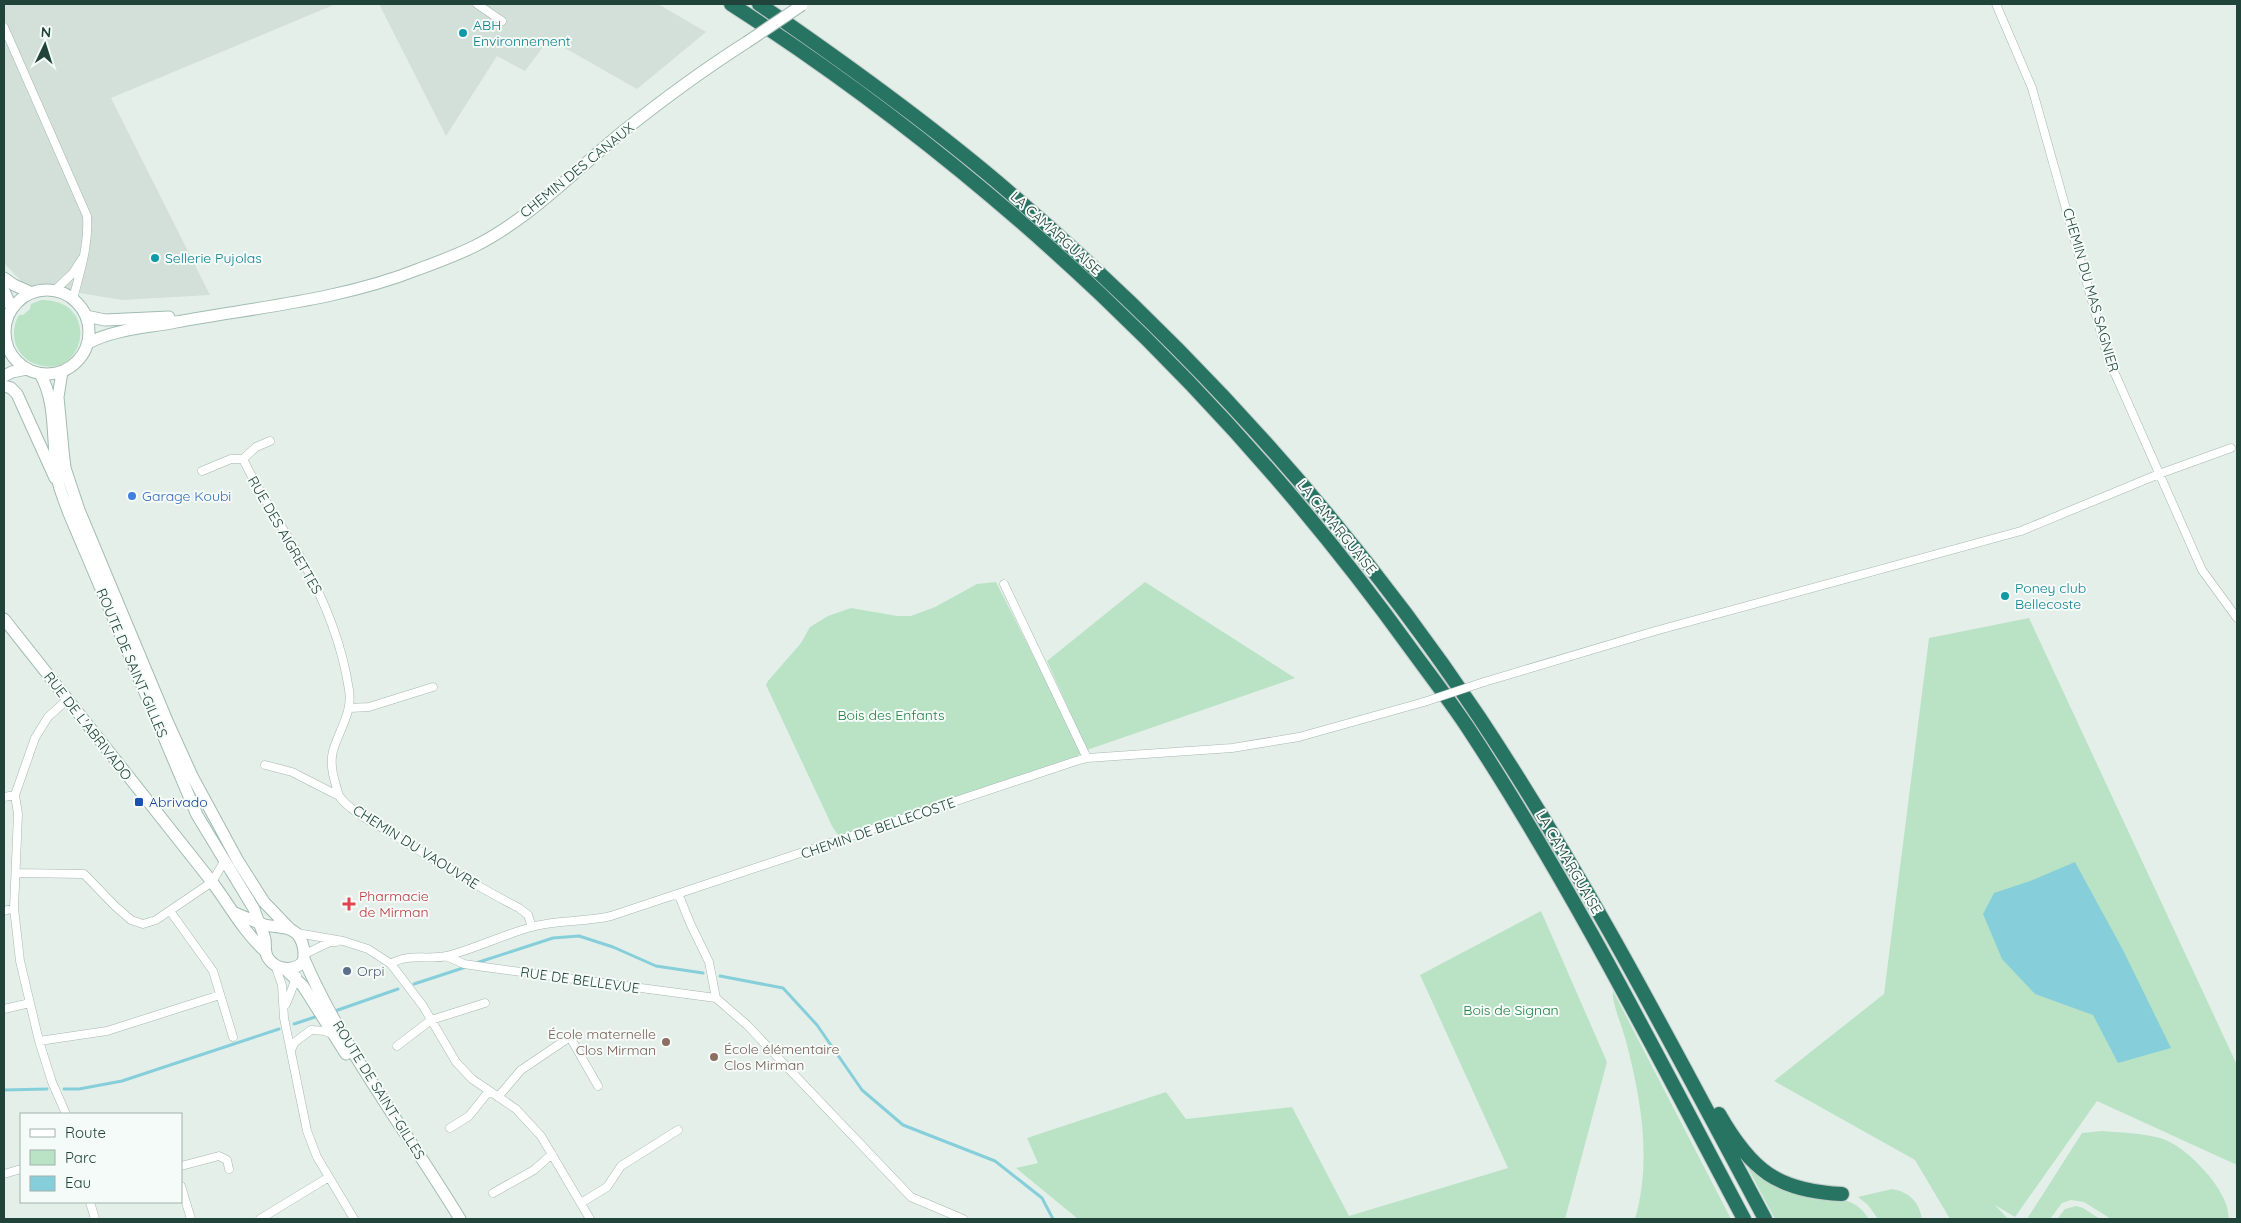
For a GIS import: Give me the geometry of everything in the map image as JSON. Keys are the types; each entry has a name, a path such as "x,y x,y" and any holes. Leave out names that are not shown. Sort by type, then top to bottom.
{"highway":[{"name":"LA CAMARGUAISE","path":"731,4 826,69 963,174 1102,296 1183,377 1263,464 1362,582 1466,724 1529,824 1592,934 1744,1219"},
{"name":"LA CAMARGUAISE","path":"759,4 890,96 1008,190 1113,285 1248,423 1371,569 1478,715 1545,820 1622,952 1765,1219"},
{"path":"1529,824 1571,908"},
{"path":"1622,952 1666,1019 1729,1132 1748,1157 1765,1173 1791,1186 1816,1192 1842,1194"}],"main road":[{"name":"CHEMIN DES CANAUX","path":"88,343 102,336 211,315 302,302 357,290 418,270 476,246 533,208 647,113 710,65 803,4"},
{"path":"4,278 32,293"},
{"path":"4,291 12,309"},
{"path":"54,291 73,299 86,316 89,329 88,343 78,360 62,372 40,374 27,370 17,362 7,345 5,333 7,320 12,309 21,299 32,293 54,291"},
{"name":"CHEMIN DES CANAUX","path":"86,316 105,320 211,315"},
{"path":"4,358 7,345"},
{"path":"4,376 12,372 27,370"},
{"name":"ROUTE DE SAINT-GILLES","path":"62,372 58,397 65,468 79,510 192,776 238,861 264,902 290,930"},
{"name":"ROUTE DE SAINT-GILLES","path":"40,374 46,384 50,398 58,482 68,511 197,815 254,909 265,945"},
{"path":"4,386 11,388 17,394 48,465 58,482"},
{"name":"RUE DE L'ABRIVADO","path":"4,619 212,882 235,913 242,927 265,945"},
{"path":"235,913 258,923 290,930 302,942 304,958 293,969 280,966 268,958 265,945 276,930 290,930"},
{"name":"ROUTE DE SAINT-GILLES","path":"304,958 312,978 351,1049 460,1219"},
{"name":"ROUTE DE SAINT-GILLES","path":"280,966 303,986 452,1219"}],"street":[{"path":"477,4 502,21"},
{"name":"CHEMIN DU MAS SAGNIER","path":"1996,4 2032,88 2108,358 2202,570 2237,618"},
{"path":"4,27 87,216 88,237 85,255 73,299"},
{"path":"54,291 73,273 85,255"},
{"path":"243,459 256,447 270,441"},
{"name":"CHEMIN DE BELLECOSTE","path":"391,964 398,959 446,956 532,927 556,921 589,921 603,918 1087,758 1232,748 1299,737 1424,702 1664,628 2021,531 2159,474 2231,448"},
{"name":"RUE DES AIGRETTES","path":"202,471 231,459 243,459 253,481 302,559 326,608 344,655 350,692 350,708 333,753 332,772 340,796"},
{"path":"1004,584 1087,758"},
{"path":"350,708 369,707 433,687"},
{"path":"66,1113 52,1082 39,1040 20,962 14,908 18,814 15,795 35,738 48,717 67,700"},
{"name":"CHEMIN DU VAOUVRE","path":"265,765 292,772 340,796 344,802 363,816 440,864 519,908 528,915 532,927"},
{"path":"4,797 15,795"},
{"path":"16,874 84,874 131,920 143,924 156,920 212,882 225,860"},
{"path":"676,895 680,898 709,962 716,998 747,1025 911,1197 962,1219"},
{"path":"4,911 14,908"},
{"path":"170,911 207,960 213,971 233,1037"},
{"path":"290,930 343,941 368,949 391,964 431,1020 456,1062 472,1079 516,1109 541,1136 590,1219"},
{"path":"285,1006 304,958 330,942 343,941"},
{"name":"RUE DE BELLEVUE","path":"446,956 464,964 484,968 716,998"},
{"path":"280,966 285,1006 284,1018 307,1131 317,1157 354,1219"},
{"path":"39,1040 107,1031 220,995"},
{"path":"4,1009 30,1003"},
{"path":"398,1046 431,1020 485,1003"},
{"path":"291,1050 296,1042 311,1030 325,1031 334,1035"},
{"path":"498,1097 521,1070 570,1037 598,1086"},
{"path":"450,1128 469,1116 489,1091"},
{"path":"581,1203 608,1187 622,1166 678,1130"},
{"path":"493,1194 534,1170 552,1154"},
{"path":"182,1166 219,1156 227,1160 229,1169"},
{"path":"4,1174 20,1169"},
{"path":"260,1219 329,1177"},
{"path":"182,1189 191,1219"},
{"path":"90,1203 95,1219"}],"shaded area":[{"path":"4,4 336,4 111,98 210,295 122,300 24,284 4,263"},
{"path":"379,4 658,4 706,32 637,89 549,39 525,71 497,56 446,136"}],"green space":[{"path":"41,300 60,303 73,312 79,324 80,337 76,350 68,361 55,366 39,365 29,361 20,352 15,341 14,328 19,315 23,315 30,309 31,304"},
{"name":"Bois des Enfants","path":"996,582 1083,754 845,836 837,834 766,685 768,681 801,643 810,627 828,616 851,608 897,616 911,616 935,607 977,584"},
{"path":"1145,582 1295,678 1087,750 1047,661"},
{"path":"2029,618 2237,1065 2237,1165 2097,1101 2015,1217 1995,1205 2008,1219 1950,1219 1915,1160 1774,1081 1884,994 1929,638"},
{"name":"Bois de Signan","path":"1541,911 1607,1062 1565,1219 1078,1219 1016,1168 1038,1163 1027,1138 1166,1092 1186,1119 1292,1107 1349,1216 1508,1168 1420,975"},
{"path":"1613,991 1731,1219 1635,1219 1643,1175 1644,1152 1640,1108"},
{"path":"2102,1131 2156,1137 2172,1143 2181,1149 2200,1166 2216,1186 2226,1204 2229,1219 2111,1219 2084,1202 2071,1200 2062,1203 2050,1219 2027,1219 2082,1133"},
{"path":"1750,1167 1852,1203 1863,1211 1869,1219 1775,1219 1748,1168"},
{"path":"1892,1189 1903,1192 1916,1202 1922,1219 1878,1219 1868,1205 1858,1197"},
{"path":"2076,1206 2083,1208 2100,1219 2057,1219 2065,1209"}],"water":[{"path":"2075,862 2123,950 2171,1048 2118,1063 2093,1015 2035,994 2002,959 1983,914 1994,893 2030,881"}],"waterway":[{"path":"476,963 553,938 579,936 613,947 656,966 703,973"},
{"path":"414,984 466,967"},
{"path":"720,976 783,988 817,1025 862,1090 903,1125 995,1161 1042,1198 1053,1219"},
{"path":"335,1011 398,989"},
{"path":"294,1024 318,1016"},
{"path":"64,1089 79,1089 122,1081 279,1029"},
{"path":"4,1090 47,1089"}],"place":[{"name":"ABH Environnement","path":"463,33"},
{"name":"Sellerie Pujolas","path":"155,258"},
{"name":"Garage Koubi","path":"132,496"},
{"name":"Poney club Bellecoste","path":"2005,596"},
{"name":"Abrivado","path":"139,802"},
{"name":"Pharmacie de Mirman","path":"349,904"},
{"name":"Orpi","path":"347,971"},
{"name":"École maternelle Clos Mirman","path":"666,1042"},
{"name":"École élémentaire Clos Mirman","path":"714,1057"}]}
